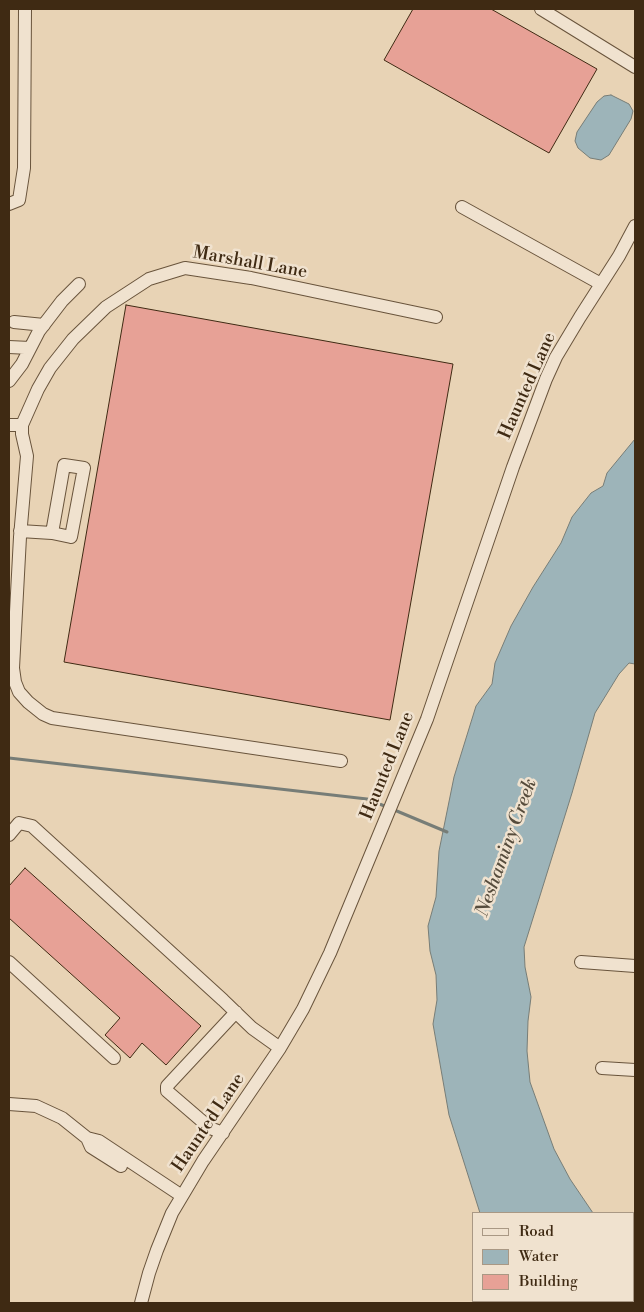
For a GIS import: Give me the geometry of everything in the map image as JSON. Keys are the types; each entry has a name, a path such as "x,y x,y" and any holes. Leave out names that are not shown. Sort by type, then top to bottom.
{"street":[{"path":"9,204 19,200 24,168 26,9"},
{"path":"541,9 635,67"},
{"path":"462,207 601,284"},
{"name":"Haunted Lane","path":"141,1303 149,1273 172,1213 280,1048 303,1009 330,953 427,719 513,467 546,379 556,357 619,256 635,226"},
{"name":"Marshall Lane","path":"15,425 50,368 73,339 106,307 149,279 185,268 251,278 436,317"},
{"path":"9,381 22,364 44,324 62,301 79,284"},
{"path":"14,322 44,324"},
{"path":"9,347 30,348"},
{"path":"15,425 22,434 27,456 20,531 13,668 19,692 28,702 43,714 52,718 341,761"},
{"path":"20,531 52,533 71,537 84,468 64,465 52,533"},
{"path":"9,834 19,823 32,826 252,1028 280,1048"},
{"path":"9,962 114,1058"},
{"path":"581,962 635,966"},
{"path":"223,1133 210,1128 167,1091 168,1086 236,1012"},
{"path":"602,1068 635,1070"},
{"path":"9,1104 36,1106 62,1118 87,1138 91,1147 180,1200"}],"water":[{"path":"611,95 629,104 633,111 631,119 609,155 601,160 590,158 578,148 575,141 577,132 597,102 604,96"},
{"name":"Neshaminy Creek","path":"635,439 635,664 629,663 619,674 595,713 524,947 525,967 531,997 527,1051 530,1082 554,1149 570,1179 592,1212 480,1212 449,1115 433,1024 437,1000 436,975 430,951 428,926 436,897 439,851 454,777 476,706 492,684 495,663 511,626 561,543 572,517 591,493 603,486 607,473"},
{"path":"634,1268 635,1269 635,1303 525,1303 634,1302"}],"building":[{"path":"413,9 491,9 597,69 549,153 384,60"},
{"path":"126,305 453,364 390,720 64,662"},
{"path":"25,868 201,1026 166,1065 142,1043 130,1058 105,1035 120,1018 9,918 9,886"}],"waterway":[{"path":"9,758 367,799 387,807"},
{"path":"392,809 447,832"}]}
